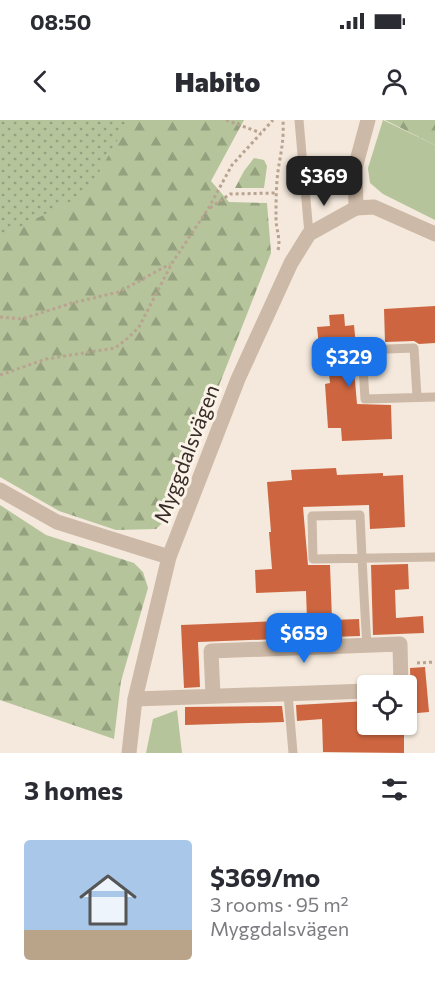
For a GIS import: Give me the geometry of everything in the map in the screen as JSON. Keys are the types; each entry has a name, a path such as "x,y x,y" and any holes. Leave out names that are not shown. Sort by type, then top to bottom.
{"street":[{"path":"368,120 355,168 356,208 374,207 435,234"},
{"name":"Myggdalsvägen","path":"129,753 135,699 169,557 238,380 291,263 309,234 356,208"},
{"path":"0,489 57,522 169,557"},
{"path":"213,696 211,651 400,644 401,675"},
{"path":"135,699 357,691"}],"lane":[{"path":"298,120 309,234"},
{"path":"417,397 414,348 362,350 365,399 435,397"},
{"path":"367,645 362,558 360,515 312,516 313,559 362,558 435,557"},
{"path":"288,694 293,753"}],"path":[{"path":"226,120 261,133"},
{"path":"0,375 46,359 115,348 128,338 139,327 172,263 208,209 232,165 273,120"},
{"path":"208,209 230,194 277,193"},
{"path":"0,317 22,320 72,303 119,292 172,263"}],"green space":[{"path":"0,120 244,120 211,181 229,202 267,203 271,253 170,516 156,529 116,530 59,511 0,477"},
{"path":"0,120 129,120 87,193 0,237"},
{"path":"383,120 435,145 435,220 383,194 370,183 368,168"},
{"path":"385,120 435,120 435,145"},
{"path":"254,158 264,160 267,166 264,188 235,188 244,171"},
{"path":"0,505 46,535 134,563 143,572 148,588 121,681 114,739 0,700"},
{"path":"177,710 182,753 146,753 153,719"}],"building":[{"path":"435,306 435,343 385,342 384,309"},
{"path":"344,314 345,326 354,325 356,346 352,346 357,404 391,405 392,439 342,441 341,428 328,428 325,384 330,383 327,355 320,355 317,327 330,326 329,315"},
{"path":"336,468 337,475 383,473 383,476 403,475 405,527 370,529 369,505 303,507 308,565 330,565 332,620 359,619 360,636 198,642 200,687 184,688 181,625 307,620 306,591 256,593 255,570 272,569 267,482 292,480 291,470"},
{"path":"408,564 409,589 395,590 396,618 423,616 424,633 373,635 371,565"},
{"path":"425,667 429,712 417,713 417,675 410,675 410,668"},
{"path":"357,702 357,735 404,735 404,753 323,752 322,719 297,721 296,705"},
{"path":"282,706 284,722 185,725 185,707"}]}
